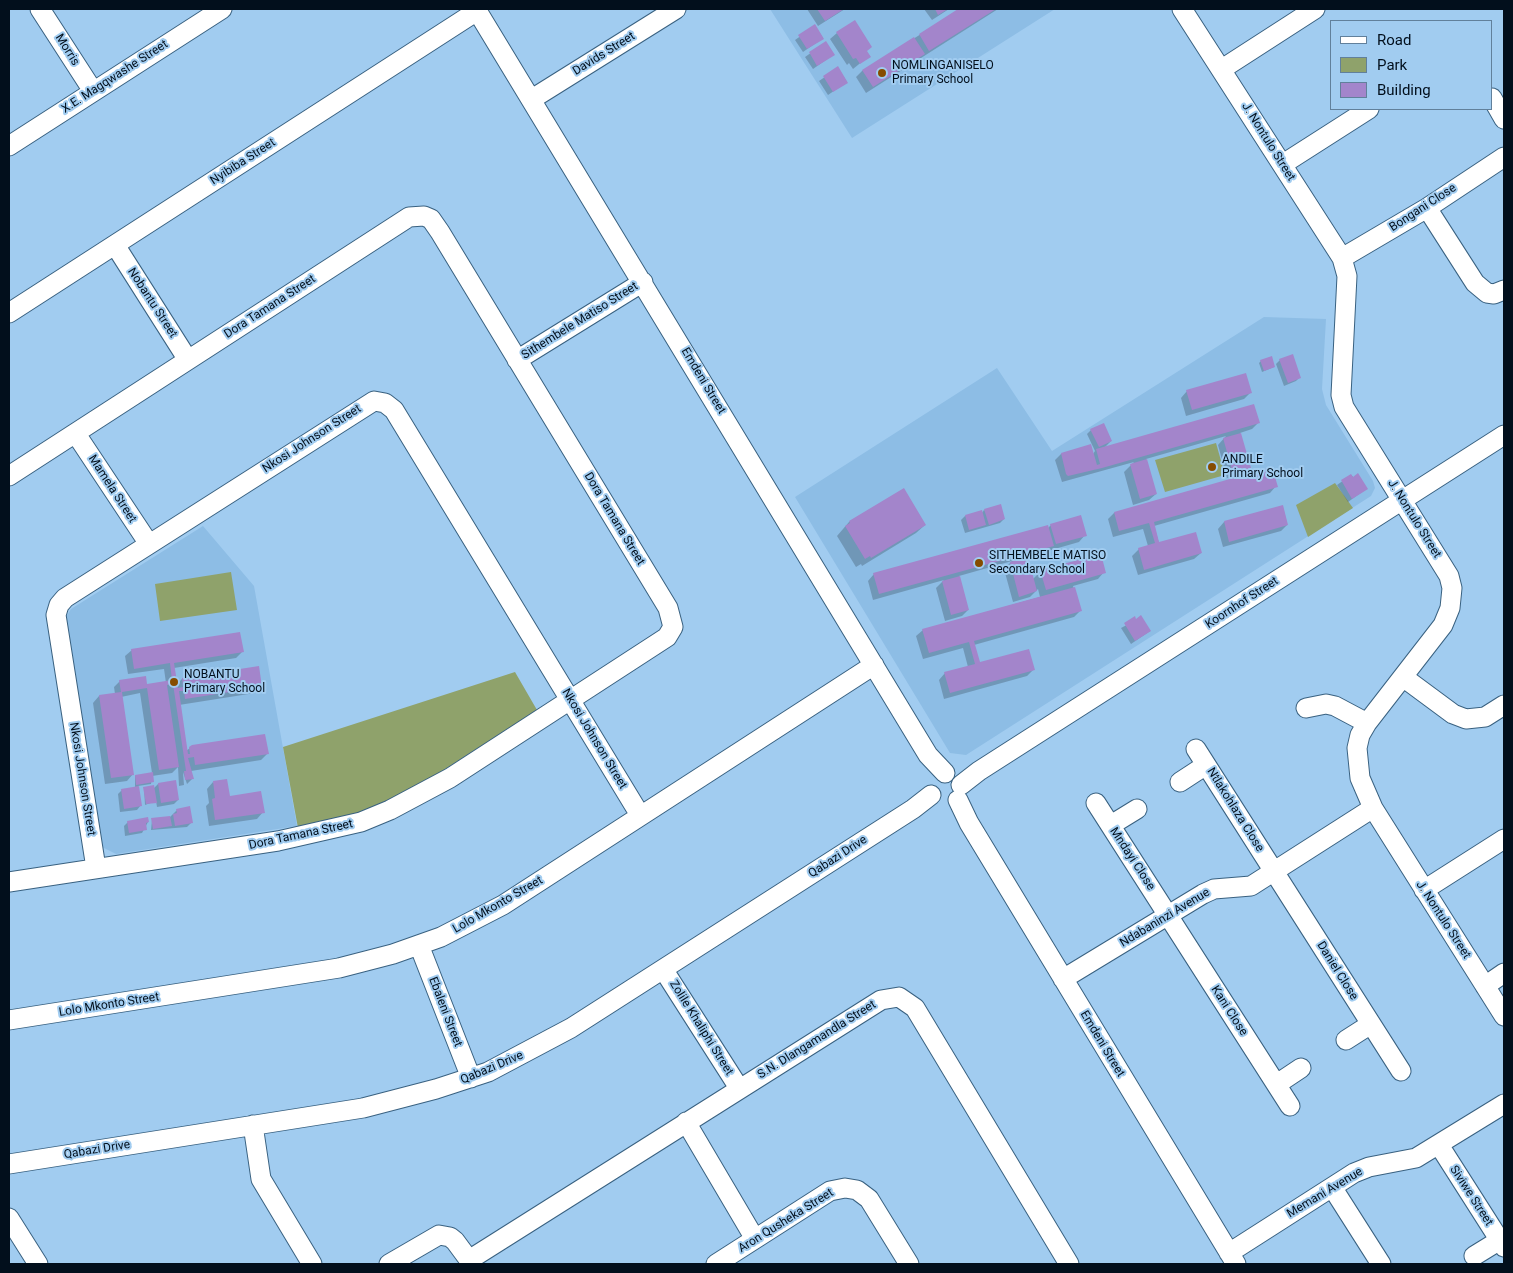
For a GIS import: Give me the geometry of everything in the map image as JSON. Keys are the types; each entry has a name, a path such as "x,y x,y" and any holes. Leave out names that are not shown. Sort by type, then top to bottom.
{"street":[{"name":"Morris","path":"40,9 93,91"},
{"name":"X.E. Magqwashe Street","path":"9,146 222,9"},
{"name":"Davids Street","path":"532,99 676,9"},
{"name":"J. Nontulo Street","path":"1182,9 1222,68 1342,258 1347,276 1341,395 1349,416 1444,565 1452,588 1450,608 1443,625 1367,723 1360,735 1357,748 1360,778 1373,808 1504,1016"},
{"path":"1222,68 1315,9"},
{"name":"Emdeni Street","path":"477,10 874,665 928,755 946,789 969,823 1233,1258"},
{"name":"Nyibiba Street","path":"9,313 477,10"},
{"path":"1493,100 1504,118"},
{"path":"1283,164 1367,110"},
{"name":"Bongani Close","path":"1342,258 1427,208 1504,157"},
{"path":"1427,208 1475,283 1487,293 1494,294 1504,290"},
{"name":"Dora Tamana Street","path":"9,476 409,217 419,215 431,219 440,232 668,608 673,627 667,637 450,778 390,810 361,822 278,841 9,882"},
{"name":"Nobantu Street","path":"115,245 188,360"},
{"name":"Sithembele Matiso Street","path":"517,360 643,282"},
{"name":"Nkosi Johnson Street","path":"96,868 57,610 65,598 369,403 384,403 394,410 640,816"},
{"name":"Mamela Street","path":"76,434 149,544"},
{"name":"Koornhof Street","path":"946,789 979,770 1504,435"},
{"name":"Lolo Mkonto Street","path":"9,1020 339,968 419,945 462,927 503,905 874,665"},
{"path":"1402,677 1453,714 1466,719 1485,717 1504,705"},
{"path":"1306,708 1326,704 1336,706 1367,723"},
{"name":"Ntlakohlaza Close","path":"1196,749 1274,871"},
{"path":"1180,782 1206,765"},
{"name":"Qabazi Drive","path":"9,1164 363,1108 471,1078 512,1060 571,1028 946,789"},
{"name":"Mndayi Close","path":"1096,803 1168,915"},
{"name":"Ndabaninzi Avenue","path":"1063,979 1214,889 1246,887 1373,808"},
{"path":"1111,826 1136,809"},
{"path":"1424,890 1504,839"},
{"name":"Daniel Close","path":"1274,871 1401,1071"},
{"name":"Kani Close","path":"1168,915 1290,1106"},
{"name":"Ebaleni Street","path":"419,945 471,1078"},
{"name":"Zolile Khaliphi Street","path":"663,969 740,1088"},
{"path":"1485,986 1504,973"},
{"name":"S.N. Dlangamandla Street","path":"470,1262 686,1122 881,1000 899,997 915,1008 1069,1264"},
{"path":"1346,1040 1371,1024"},
{"path":"1276,1084 1301,1068"},
{"name":"Memani Avenue","path":"1233,1258 1332,1187 1369,1167 1404,1162 1439,1145 1504,1104"},
{"path":"686,1122 755,1239"},
{"path":"253,1125 261,1179 312,1264"},
{"name":"Siviwe Street","path":"1439,1145 1502,1243"},
{"path":"1332,1187 1381,1264"},
{"name":"Aron Qusheka Street","path":"716,1264 830,1191 850,1188 857,1190 869,1199 909,1264"},
{"path":"9,1218 38,1264"},
{"path":"389,1264 438,1235 450,1237 470,1262"},
{"path":"1474,1256 1502,1243"}],"shaded area":[{"name":"NOMLINGANISELO Primary School","path":"770,9 1055,9 852,138"},
{"path":"1264,317 1326,319 1322,389 1326,405 1373,481 1375,488 1371,496 966,755 950,753 795,497 997,368 1052,451"},
{"name":"NOBANTU Primary School","path":"203,526 254,586 297,826 116,854 102,847 66,617 71,609"}],"green space":[{"path":"1216,443 1225,475 1165,492 1155,460"},
{"path":"1335,483 1353,508 1308,537 1296,505"},
{"path":"231,572 237,610 160,621 155,584"},
{"path":"515,672 537,710 436,775 399,795 357,814 298,828 283,747"}],"building":[{"path":"817,9 844,9 825,21"},
{"path":"935,9 948,9 938,15"},
{"path":"958,9 996,9 929,51 919,34"},
{"path":"855,20 872,47 867,51 871,57 860,64 856,58 853,59 836,32"},
{"path":"815,24 824,39 807,49 798,35"},
{"path":"914,37 925,54 873,87 862,70"},
{"path":"826,41 835,55 817,66 809,52"},
{"path":"838,66 848,83 833,92 823,76"},
{"path":"1293,354 1301,378 1288,383 1279,359"},
{"path":"1272,356 1275,367 1264,371 1260,360"},
{"path":"1246,373 1252,393 1192,410 1186,390"},
{"path":"1254,404 1260,423 1102,468 1068,476 1066,474 1061,453 1091,444 1097,465 1100,464 1096,449"},
{"path":"1104,423 1112,441 1099,447 1090,429"},
{"path":"1241,433 1251,468 1233,473 1223,438"},
{"path":"1147,459 1157,494 1140,499 1130,464"},
{"path":"1272,467 1278,487 1154,522 1159,542 1196,532 1202,553 1144,570 1138,548 1155,543 1149,523 1119,531 1114,512"},
{"path":"1358,473 1368,489 1352,499 1341,480 1351,474 1353,477"},
{"path":"904,488 926,525 871,558 870,556 865,559 845,526 850,523 849,521"},
{"path":"1001,504 1005,519 989,525 984,509"},
{"path":"1283,505 1288,525 1229,542 1224,521"},
{"path":"982,510 986,525 969,530 965,515"},
{"path":"1081,515 1087,536 1056,544 1050,524"},
{"path":"1048,525 1054,546 879,594 873,573"},
{"path":"1101,554 1106,573 1046,590 1040,570"},
{"path":"1028,557 1037,591 1019,597 1010,562"},
{"path":"960,576 969,610 951,615 942,581"},
{"path":"1075,587 1082,611 974,641 980,662 1029,649 1035,670 950,693 944,672 975,664 969,642 929,653 922,629"},
{"path":"1141,615 1151,631 1135,641 1124,623 1135,616 1136,619"},
{"path":"240,632 244,652 174,663 178,688 183,687 182,678 259,666 262,687 185,699 184,691 179,691 188,754 190,754 189,747 192,745 265,734 269,754 195,765 194,757 188,758 194,779 185,780 184,771 186,771 173,684 167,685 179,767 159,770 147,688 122,692 134,775 111,778 99,695 121,692 119,680 146,676 147,684 172,680 170,663 134,669 131,649"},
{"path":"153,772 154,782 136,785 135,775"},
{"path":"227,779 230,796 261,791 265,813 215,820 212,799 215,798 213,781"},
{"path":"176,780 179,800 161,803 158,783"},
{"path":"154,785 157,803 146,804 143,787"},
{"path":"139,786 142,806 124,809 121,789"},
{"path":"190,806 193,823 175,826 173,814 177,813 176,809"},
{"path":"170,816 172,826 153,829 151,818"},
{"path":"148,817 149,822 146,823 147,830 129,833 127,821"}],"place":[{"name":"NOMLINGANISELO Primary School","path":"882,73"},
{"name":"ANDILE Primary School","path":"1212,467"},
{"name":"SITHEMBELE MATISO Secondary School","path":"979,563"},
{"name":"NOBANTU Primary School","path":"174,682"}]}
